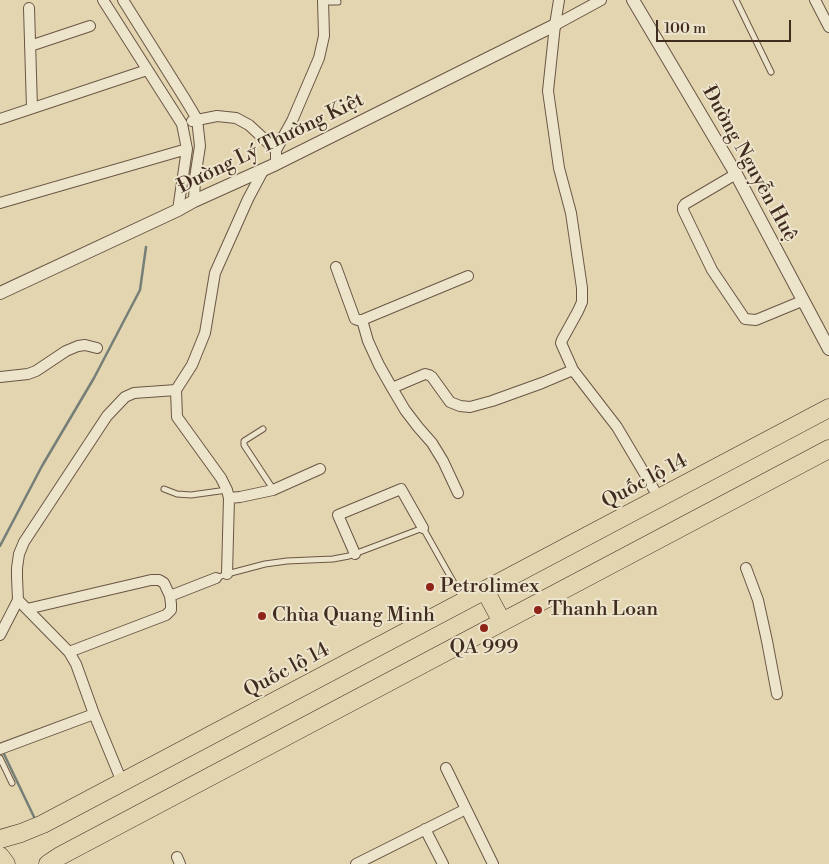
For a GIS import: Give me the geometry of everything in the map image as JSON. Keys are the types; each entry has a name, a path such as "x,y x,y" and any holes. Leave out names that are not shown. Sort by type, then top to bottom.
{"highway":[{"name":"Quốc lộ 14","path":"0,839 43,824 829,408"},
{"path":"50,864 60,856 829,450"},
{"path":"485,590 502,622"},
{"path":"0,856 6,864"}],"street":[{"path":"103,0 182,124 187,149 178,210"},
{"path":"123,0 197,119 200,146 195,178 194,201"},
{"path":"559,0 548,91 559,168 571,213 582,288 582,302 561,343 573,370 616,427 659,498"},
{"path":"555,25 601,0"},
{"name":"Đường Nguyễn Huệ","path":"633,0 736,174 829,349"},
{"path":"815,0 829,27"},
{"path":"276,164 276,150 292,122 319,58 324,36 324,1"},
{"path":"30,8 32,108"},
{"name":"Đường Lý Thường Kiệt","path":"0,293 276,164 555,25"},
{"path":"30,46 90,26"},
{"path":"0,119 147,70"},
{"path":"182,124 197,119 217,116 236,118 249,125 276,150"},
{"path":"0,203 187,149"},
{"path":"227,574 228,494 221,478 177,417 176,390 192,365 205,333 215,273 248,199 264,169"},
{"path":"736,174 683,207 712,270 745,319 756,320 802,301"},
{"path":"336,267 355,319 358,320 468,276"},
{"path":"362,320 368,341 379,365 405,410 432,443 458,493"},
{"path":"0,377 28,374 36,371 66,351 78,346 97,348"},
{"path":"392,388 425,374 432,377 450,402 460,406 470,406 492,401 573,370"},
{"path":"0,635 18,600 17,568 19,554 24,542 107,416 125,397 134,393 176,390"},
{"path":"228,494 240,497 273,490 320,469"},
{"path":"355,554 338,514 400,489 423,528"},
{"path":"746,568 758,600 777,694"},
{"path":"170,596 216,578"},
{"path":"27,609 151,580 158,580 164,583 170,596 171,604 171,610 166,615 69,652"},
{"path":"18,600 69,652 76,664 122,782"},
{"path":"0,749 94,714"},
{"path":"446,768 494,864"},
{"path":"356,864 466,809"},
{"path":"425,829 442,864"}],"lane":[{"path":"736,0 771,72"},
{"path":"324,1 338,2"},
{"path":"263,429 243,443 273,490"},
{"path":"164,489 177,494 228,494"},
{"path":"216,578 265,564 333,559 355,554 423,528 464,601"},
{"path":"0,758 12,783"}],"waterway":[{"path":"0,546 42,466 94,378 140,290 146,247"},
{"path":"3,752 35,819"}],"place":[{"name":"Petrolimex","path":"430,587"},
{"name":"Thanh Loan","path":"538,610"},
{"name":"Chùa Quang Minh","path":"262,616"},
{"name":"QA 999","path":"484,628"}]}
